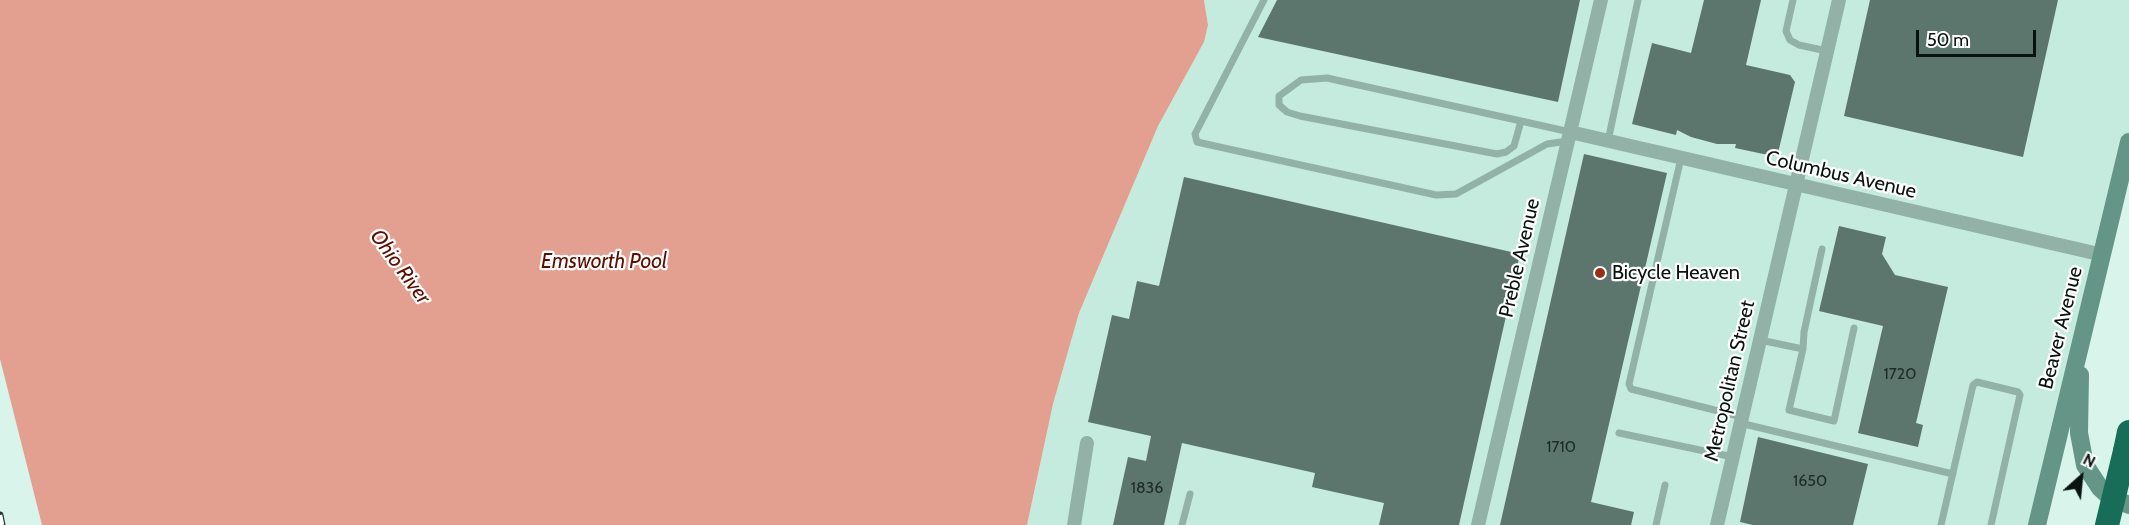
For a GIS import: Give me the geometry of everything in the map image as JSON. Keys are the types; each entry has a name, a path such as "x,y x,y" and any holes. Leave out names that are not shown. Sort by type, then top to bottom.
{"highway":[{"path":"2107,525 2127,442"}],"main road":[{"name":"Beaver Avenue","path":"2037,525 2129,142"},
{"path":"2080,352 2079,433 2085,465 2100,488 2120,502 2129,505"}],"street":[{"name":"Preble Avenue","path":"1478,525 1601,0"},
{"name":"Metropolitan Street","path":"1717,525 1839,0"},
{"name":"Columbus Avenue","path":"1569,136 1608,141 2103,255"},
{"path":"1074,525 1087,443"}],"lane":[{"path":"1264,0 1195,134 1197,142 1436,195 1456,194 1546,144 1569,136"},
{"path":"1608,141 1638,0"},
{"path":"1793,0 1786,32 1790,40 1799,45 1827,51"},
{"path":"1521,121 1514,146 1506,152 1497,154 1300,116 1287,112 1279,105 1279,96 1301,80 1326,78 1521,121 1569,136"},
{"path":"1681,158 1629,384 1631,389 1741,420 1953,474"},
{"path":"1822,249 1789,410 1834,421 1854,328"},
{"path":"1760,340 1803,350"},
{"path":"1941,525 1973,385 1977,382 2018,392 2020,395 1991,525"},
{"path":"1619,433 1733,456"},
{"path":"1656,525 1665,485"},
{"path":"1182,525 1190,494"}],"shaded area":[{"path":"1204,0 2129,0 2129,142 2037,525 1027,525 1053,404 1079,313 1158,126 1204,42 1208,25"}],"water":[{"name":"Emsworth Pool","path":"0,0 1204,0 1208,25 1204,42 1158,126 1079,313 1053,404 1027,525 42,525 0,359"}],"building":[{"path":"1277,0 1580,0 1558,102 1258,37"},
{"path":"1704,0 1761,0 1746,65 1790,75 1795,82 1778,153 1773,156 1735,148 1736,144 1717,144 1691,137 1677,130 1676,135 1632,124 1652,43 1691,53"},
{"path":"1870,0 2058,0 2023,157 1844,116"},
{"path":"1584,154 1667,173 1591,502 1634,512 1631,525 1500,525"},
{"path":"1184,177 1520,254 1459,525 1379,525 1384,503 1312,487 1315,473 1182,443 1164,525 1113,525 1128,457 1146,461 1151,436 1088,422 1112,315 1129,319 1137,281 1159,286"},
{"path":"1839,226 1886,237 1882,254 1895,275 1948,287 1916,423 1923,425 1918,447 1858,433 1883,326 1819,311"},
{"path":"1758,437 1868,464 1853,525 1753,525 1740,522"}],"railway":[{"path":"0,515 2,525"}],"place":[{"name":"Bicycle Heaven","path":"1600,273"}],"water label":[{"name":"Ohio River","path":"400,267"}]}
